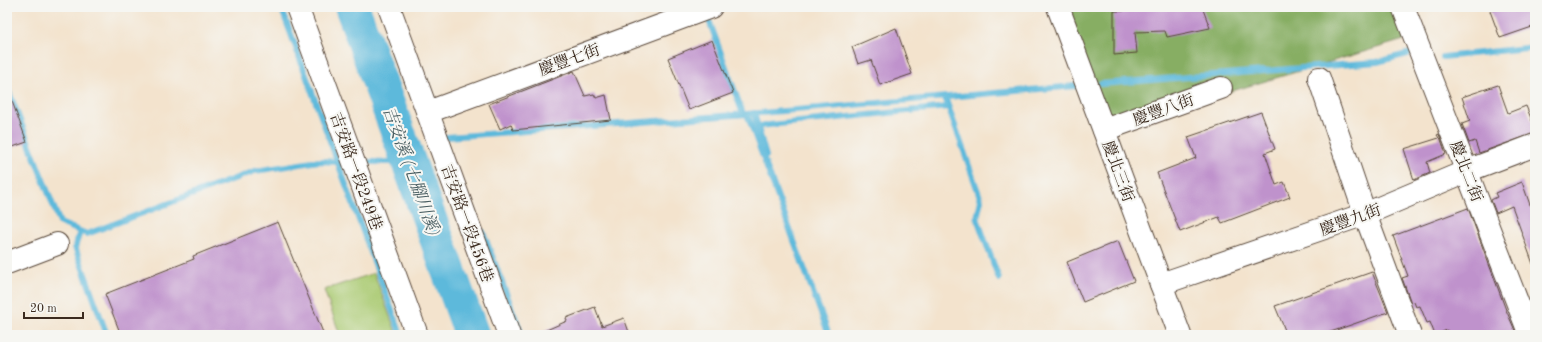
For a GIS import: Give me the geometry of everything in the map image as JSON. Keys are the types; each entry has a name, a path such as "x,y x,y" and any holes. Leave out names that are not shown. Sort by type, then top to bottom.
{"street":[{"name":"吉安路一段249巷","path":"297,7 417,335"},
{"name":"吉安路一段456巷","path":"389,7 509,335"},
{"name":"慶豐七街","path":"428,112 711,7"},
{"name":"慶北三街","path":"1058,7 1180,335"},
{"name":"慶北二街","path":"1410,9 1468,171 1530,335"},
{"path":"1319,78 1365,214 1410,335"},
{"name":"慶豐八街","path":"1104,130 1221,88"},
{"name":"慶豐九街","path":"1161,284 1365,214 1535,145"},
{"path":"7,263 57,244"}],"green space":[{"path":"1062,7 1403,7 1414,37 1111,127"},
{"path":"374,273 397,335 340,335 324,290"}],"building":[{"path":"1124,7 1202,7 1210,28 1167,37 1165,31 1135,32 1137,53 1114,55 1114,11 1124,11"},
{"path":"1501,7 1535,7 1535,26 1500,38 1490,11"},
{"path":"896,28 912,74 880,85 871,60 858,64 852,47"},
{"path":"712,40 733,93 689,110 668,58"},
{"path":"574,71 585,96 594,94 596,98 606,95 611,120 513,130 511,124 500,129 489,104"},
{"path":"1498,85 1508,113 1526,106 1535,128 1535,133 1479,153 1475,141 1469,143 1462,124 1470,121 1462,97"},
{"path":"7,93 9,93 27,142 7,149"},
{"path":"1261,112 1275,149 1265,153 1276,185 1284,182 1290,197 1222,223 1219,217 1180,232 1157,173 1196,158 1188,137"},
{"path":"1439,134 1446,154 1427,162 1430,173 1414,180 1404,149 1439,138 1437,135"},
{"path":"1522,182 1535,219 1535,264 1533,264 1512,206 1496,213 1491,200 1497,197 1495,193"},
{"path":"1468,208 1506,310 1517,335 1449,335 1447,330 1435,335 1430,322 1427,323 1420,306 1416,307 1414,302 1411,303 1402,278 1408,276 1393,236"},
{"path":"278,222 324,335 121,335 105,294 194,259 193,256"},
{"path":"1118,241 1134,281 1083,302 1067,262"},
{"path":"1372,272 1388,312 1322,335 1287,335 1275,306"},
{"path":"595,307 602,326 624,318 630,335 535,335 567,321 566,318"}],"waterway":[{"path":"281,7 401,335"},
{"name":"吉安溪 (七腳川溪)","path":"352,7 472,335"},
{"path":"706,12 743,114"},
{"path":"1443,57 1535,47"},
{"path":"1101,84 1377,62 1411,53"},
{"path":"447,137 747,114 1076,86"},
{"path":"7,87 60,223 87,234 255,171 319,161 343,162"},
{"path":"945,97 981,200 977,218 999,279"},
{"path":"759,126 948,107"},
{"path":"754,113 766,156"},
{"path":"747,114 829,335"},
{"path":"401,143 416,140"},
{"path":"365,162 408,162"},
{"path":"80,232 75,247 107,335"},
{"path":"483,232 522,335"}]}
